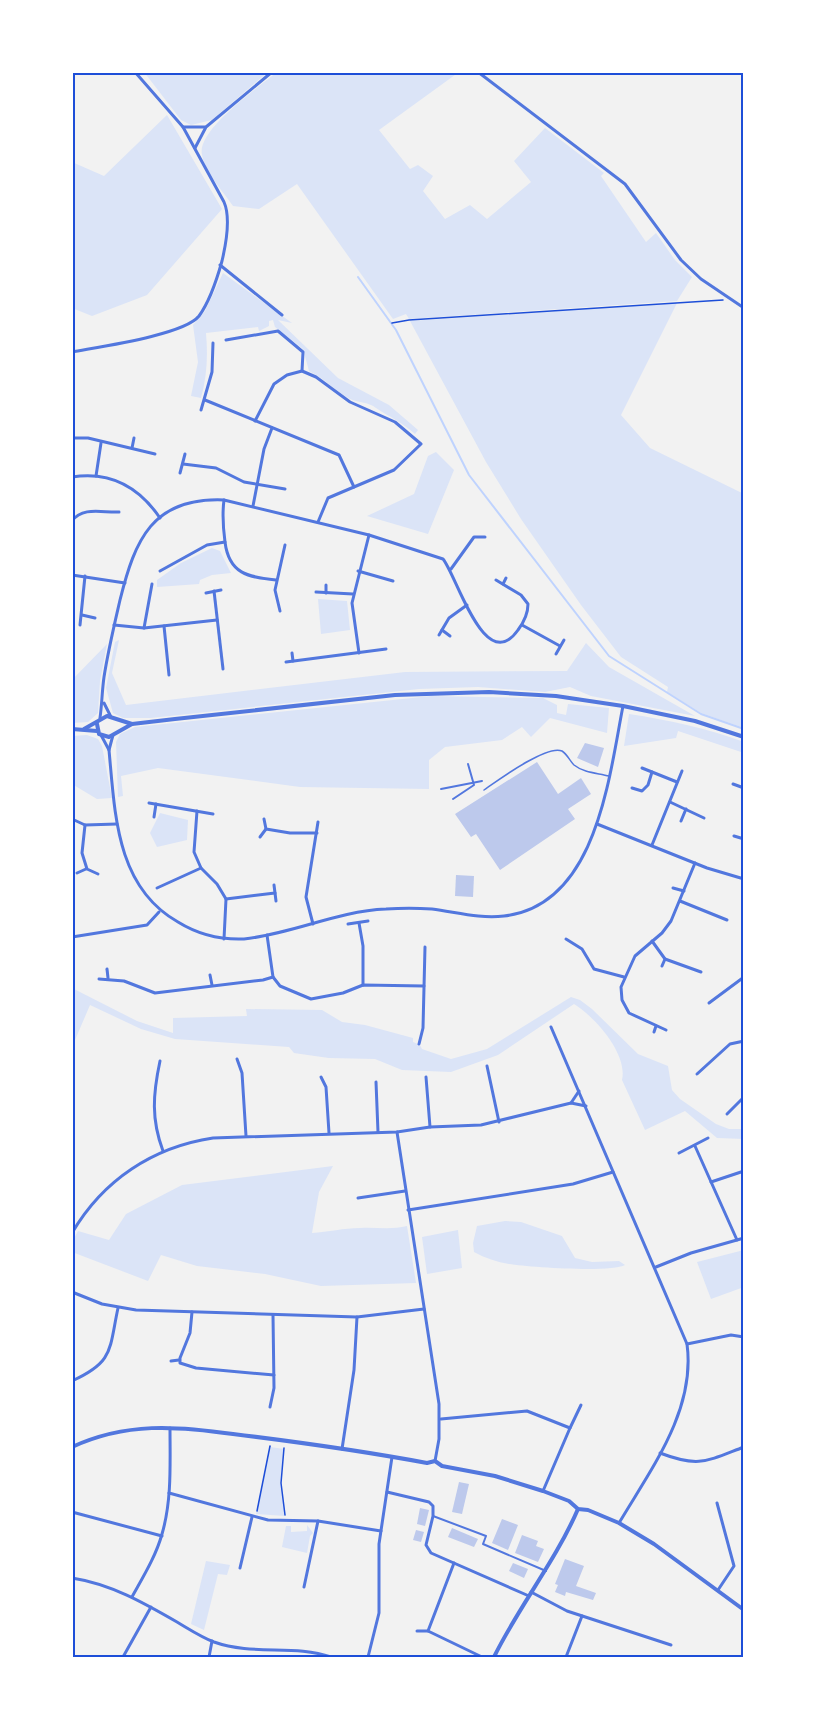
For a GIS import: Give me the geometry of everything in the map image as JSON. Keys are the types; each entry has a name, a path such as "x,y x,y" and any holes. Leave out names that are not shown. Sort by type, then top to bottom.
{"street":[{"path":"72,352 144,338 192,321 206,303 220,265 227,210 183,127 135,72"},
{"path":"195,150 206,127 272,72"},
{"path":"478,72 625,184 681,260 701,279 733,298 744,308"},
{"path":"183,127 206,127"},
{"path":"220,265 282,315"},
{"path":"226,340 278,331 303,352 302,371"},
{"path":"201,411 212,372 213,343"},
{"path":"255,422 274,384 287,375 302,371 316,377 350,402 395,422 421,444 394,470 328,498 318,522"},
{"path":"205,400 339,455 354,487"},
{"path":"253,506 264,449 272,428"},
{"path":"72,438 83,438 155,454"},
{"path":"132,448 134,438"},
{"path":"96,476 100,443"},
{"path":"180,473 185,454"},
{"path":"183,464 220,469 238,480 285,489"},
{"path":"72,477 96,476 127,485 146,499 160,518"},
{"path":"224,500 222,521 228,558 237,570 276,580"},
{"path":"97,731 104,703 104,679 114,625 129,562 141,538 160,518 193,502 224,500 253,506 369,535 443,559 451,569 475,624 490,639 502,641 510,638 522,625 528,611 527,601 496,580"},
{"path":"72,521 77,515 91,511 119,512"},
{"path":"110,513 110,520"},
{"path":"472,532 474,537"},
{"path":"359,653 353,594 369,535"},
{"path":"451,569 474,537"},
{"path":"474,537 485,537"},
{"path":"160,571 207,545 225,542"},
{"path":"280,611 276,580 285,545"},
{"path":"283,552 291,553"},
{"path":"163,561 167,566"},
{"path":"358,571 393,581"},
{"path":"380,577 381,571"},
{"path":"72,576 125,583"},
{"path":"80,625 85,576"},
{"path":"503,584 506,578"},
{"path":"144,628 152,584"},
{"path":"326,585 326,593"},
{"path":"206,592 221,590"},
{"path":"214,591 223,669"},
{"path":"315,592 353,594"},
{"path":"143,595 150,597"},
{"path":"270,601 278,601"},
{"path":"439,635 452,615 467,605"},
{"path":"82,615 95,618"},
{"path":"114,625 144,628 217,620"},
{"path":"522,625 560,646"},
{"path":"164,626 170,675"},
{"path":"442,630 450,636"},
{"path":"556,654 564,640"},
{"path":"377,644 378,650"},
{"path":"286,662 386,649"},
{"path":"292,653 293,661"},
{"path":"222,661 228,660"},
{"path":"162,668 169,667"},
{"path":"100,718 132,724 427,693 521,693 623,705 695,721 744,737"},
{"path":"104,703 114,719 114,734 109,750"},
{"path":"72,729 97,731 109,750 121,846 129,869 140,889 159,912 196,933 224,939 267,936 383,909 431,909 488,917 521,912 543,902 566,881 585,850 597,824 610,776 623,705"},
{"path":"84,729 97,724"},
{"path":"101,735 114,734 132,724"},
{"path":"453,799 474,785 468,764"},
{"path":"642,768 677,782"},
{"path":"652,845 682,771"},
{"path":"632,788 642,791 646,789 652,772"},
{"path":"441,789 482,781"},
{"path":"733,784 744,788"},
{"path":"669,802 704,818"},
{"path":"149,803 213,814"},
{"path":"154,817 156,804"},
{"path":"681,821 686,809"},
{"path":"197,811 194,847 201,868 217,884 226,899 224,939"},
{"path":"72,819 85,825 117,824"},
{"path":"260,837 266,829 264,819"},
{"path":"313,924 306,897 318,822"},
{"path":"597,824 694,863 744,879"},
{"path":"85,825 82,853 87,869"},
{"path":"266,829 290,833 317,833"},
{"path":"734,836 744,840"},
{"path":"666,1030 634,1017 624,1005 621,991 624,977 634,956 667,927 680,901 694,863"},
{"path":"157,888 201,868"},
{"path":"77,873 87,869 98,874"},
{"path":"274,885 276,901"},
{"path":"673,888 684,891"},
{"path":"226,899 275,893"},
{"path":"680,901 728,920"},
{"path":"72,937 147,925 159,912"},
{"path":"348,924 368,921"},
{"path":"359,923 363,946 363,985"},
{"path":"267,936 273,977 280,986 311,999 343,993 363,985 424,986"},
{"path":"566,939 582,949 594,969 624,977"},
{"path":"651,941 665,959 701,972"},
{"path":"419,1044 425,947"},
{"path":"662,966 665,959"},
{"path":"107,969 108,978"},
{"path":"210,975 212,985"},
{"path":"99,979 108,978 155,993 273,977"},
{"path":"709,1003 744,977"},
{"path":"654,1032 656,1026"},
{"path":"551,1027 656,1267 687,1344 690,1366 686,1395 660,1453 619,1523"},
{"path":"697,1074 730,1044 744,1041"},
{"path":"237,1059 242,1072 246,1137"},
{"path":"160,1061 153,1109 154,1126 163,1151"},
{"path":"487,1066 499,1122"},
{"path":"321,1077 326,1087 329,1133"},
{"path":"426,1077 430,1127"},
{"path":"376,1082 378,1132"},
{"path":"571,1103 579,1091"},
{"path":"727,1114 744,1097"},
{"path":"72,1233 107,1188 134,1166 163,1151 207,1139 459,1127 499,1122 571,1103 586,1106"},
{"path":"397,1131 440,1419 435,1461"},
{"path":"679,1153 708,1138"},
{"path":"695,1146 736,1240"},
{"path":"711,1182 744,1171"},
{"path":"408,1210 573,1184 613,1172"},
{"path":"358,1198 405,1191"},
{"path":"656,1267 691,1253 744,1238"},
{"path":"72,1292 118,1308 192,1312 357,1317 424,1309"},
{"path":"72,1381 93,1371 104,1361 118,1308"},
{"path":"179,1360 190,1333 192,1312"},
{"path":"270,1407 274,1375 273,1314"},
{"path":"342,1449 354,1370 357,1317"},
{"path":"687,1344 731,1335 744,1337"},
{"path":"171,1361 179,1360"},
{"path":"179,1360 184,1365 196,1368 274,1375"},
{"path":"543,1491 581,1405"},
{"path":"440,1419 527,1411 570,1428"},
{"path":"132,1597 162,1536 169,1493 170,1428"},
{"path":"72,1448 133,1430 203,1428 427,1463 435,1461 442,1466 495,1476 543,1491 569,1501 578,1509 588,1510 619,1523 654,1544 744,1610"},
{"path":"660,1453 684,1462 698,1463 744,1447"},
{"path":"368,1657 379,1613 381,1531 393,1457"},
{"path":"387,1492 429,1502 434,1508 427,1549 431,1553 552,1605 671,1645"},
{"path":"169,1493 254,1517 286,1521 318,1521 381,1531"},
{"path":"717,1503 734,1566 718,1590"},
{"path":"494,1657 546,1571 578,1509"},
{"path":"72,1512 162,1536"},
{"path":"433,1516 486,1536 483,1544 546,1571"},
{"path":"240,1568 254,1517"},
{"path":"304,1587 318,1521"},
{"path":"428,1631 454,1563"},
{"path":"72,1578 105,1586 132,1597 212,1641 246,1651 292,1651 331,1657"},
{"path":"123,1657 151,1607"},
{"path":"566,1657 582,1616"},
{"path":"417,1631 428,1631 482,1657"},
{"path":"209,1657 212,1641"},
{"path":"291,1657 292,1651"}],"lane":[{"path":"484,790 539,755 554,750 564,753 575,765 584,770 610,776"}],"path":[{"path":"392,323 733,298"},
{"path":"254,1517 270,1446"},
{"path":"284,1448 281,1482 286,1521"}],"shaded area":[{"path":"144,72 268,72 212,120 191,125 181,120"},
{"path":"277,72 459,72 379,130 410,169 418,165 433,176 423,191 445,219 470,205 487,219 531,182 514,161 545,128 604,173 601,176 646,242 656,233 675,260 692,277 677,301 409,319 406,314 393,319 297,184 259,209 233,206 215,182 204,162 203,145 218,122"},
{"path":"167,115 222,209 147,295 92,316 72,308 72,162 104,176"},
{"path":"223,273 292,323 278,320 338,378 389,405 418,430 415,434 373,406 350,399 309,371 303,349 275,327 273,320 269,321 269,326 259,331 258,327 206,333 207,366 203,390 201,398 191,396 198,362 193,325 205,311"},
{"path":"677,303 621,415 650,448 744,494 744,728 701,713 667,692 668,687 621,657 581,605 521,519 486,462 410,321"},
{"path":"436,452 454,470 428,534 367,516 414,494 428,456"},
{"path":"212,548 220,551 231,573 212,575 200,580 199,584 157,587 157,580 181,563"},
{"path":"318,599 347,601 350,630 321,634"},
{"path":"119,640 112,673 126,705 405,672 567,671 586,643 609,667 695,716 591,696 570,687 545,692 478,687 419,689 151,718 123,718 113,713 106,688 115,642"},
{"path":"107,644 100,681 98,713 88,722 72,723 72,680"},
{"path":"431,696 543,698 557,705 557,713 566,715 568,704 609,708 607,733 550,718 531,737 522,727 502,740 445,747 429,760 429,789 300,787 158,768 121,776 123,796 118,797 116,742 120,734 135,727"},
{"path":"629,714 687,725 730,737 744,742 744,753 678,731 676,738 624,746"},
{"path":"87,735 98,739 102,746 112,798 97,799 72,784 72,736"},
{"path":"160,813 188,820 187,840 157,847 150,833"},
{"path":"72,988 137,1021 173,1033 173,1018 247,1016 246,1009 322,1010 342,1022 365,1025 413,1038 413,1042 420,1045 422,1049 451,1059 487,1049 571,997 580,1000 592,1009 638,1054 668,1066 672,1090 680,1099 716,1124 729,1129 744,1129 744,1139 717,1138 685,1111 645,1130 622,1080 623,1070 615,1048 600,1027 574,1004 498,1055 451,1072 402,1070 375,1059 329,1058 294,1053 289,1047 175,1039 141,1029 90,1005 72,1047"},
{"path":"333,1166 319,1192 312,1233 354,1228 407,1226 416,1283 321,1286 265,1274 197,1266 161,1255 148,1281 72,1252 72,1242 78,1231 109,1240 126,1214 182,1185"},
{"path":"505,1221 521,1222 562,1236 575,1258 592,1262 619,1261 625,1265 604,1269 533,1267 500,1262 474,1252 473,1243 477,1226"},
{"path":"458,1230 462,1268 427,1274 422,1237"},
{"path":"744,1250 744,1287 711,1299 697,1262"},
{"path":"270,1447 284,1449 280,1483 285,1516 256,1514"},
{"path":"307,1525 313,1533 310,1536 307,1553 282,1547 286,1526 291,1526 291,1532 307,1531"},
{"path":"206,1561 230,1565 227,1575 218,1574 204,1630 191,1624"}],"building":[{"path":"585,743 604,748 598,767 577,758"},
{"path":"537,762 558,794 581,778 591,794 568,809 575,819 500,870 476,834 471,837 455,814"},
{"path":"456,875 474,876 473,897 455,896"},
{"path":"459,1482 469,1484 462,1514 452,1512"},
{"path":"420,1508 429,1510 425,1526 417,1524"},
{"path":"502,1519 518,1525 508,1550 492,1543"},
{"path":"452,1528 478,1539 474,1547 448,1537"},
{"path":"416,1530 424,1532 421,1542 413,1540"},
{"path":"522,1535 538,1541 536,1546 544,1549 538,1562 515,1553"},
{"path":"565,1559 584,1566 576,1586 596,1593 593,1600 566,1592 565,1596 555,1592 558,1585 555,1584"},
{"path":"513,1563 528,1569 524,1578 509,1571"}],"waterway":[{"path":"358,277 396,330 469,475 609,656 701,714 744,729"}]}
